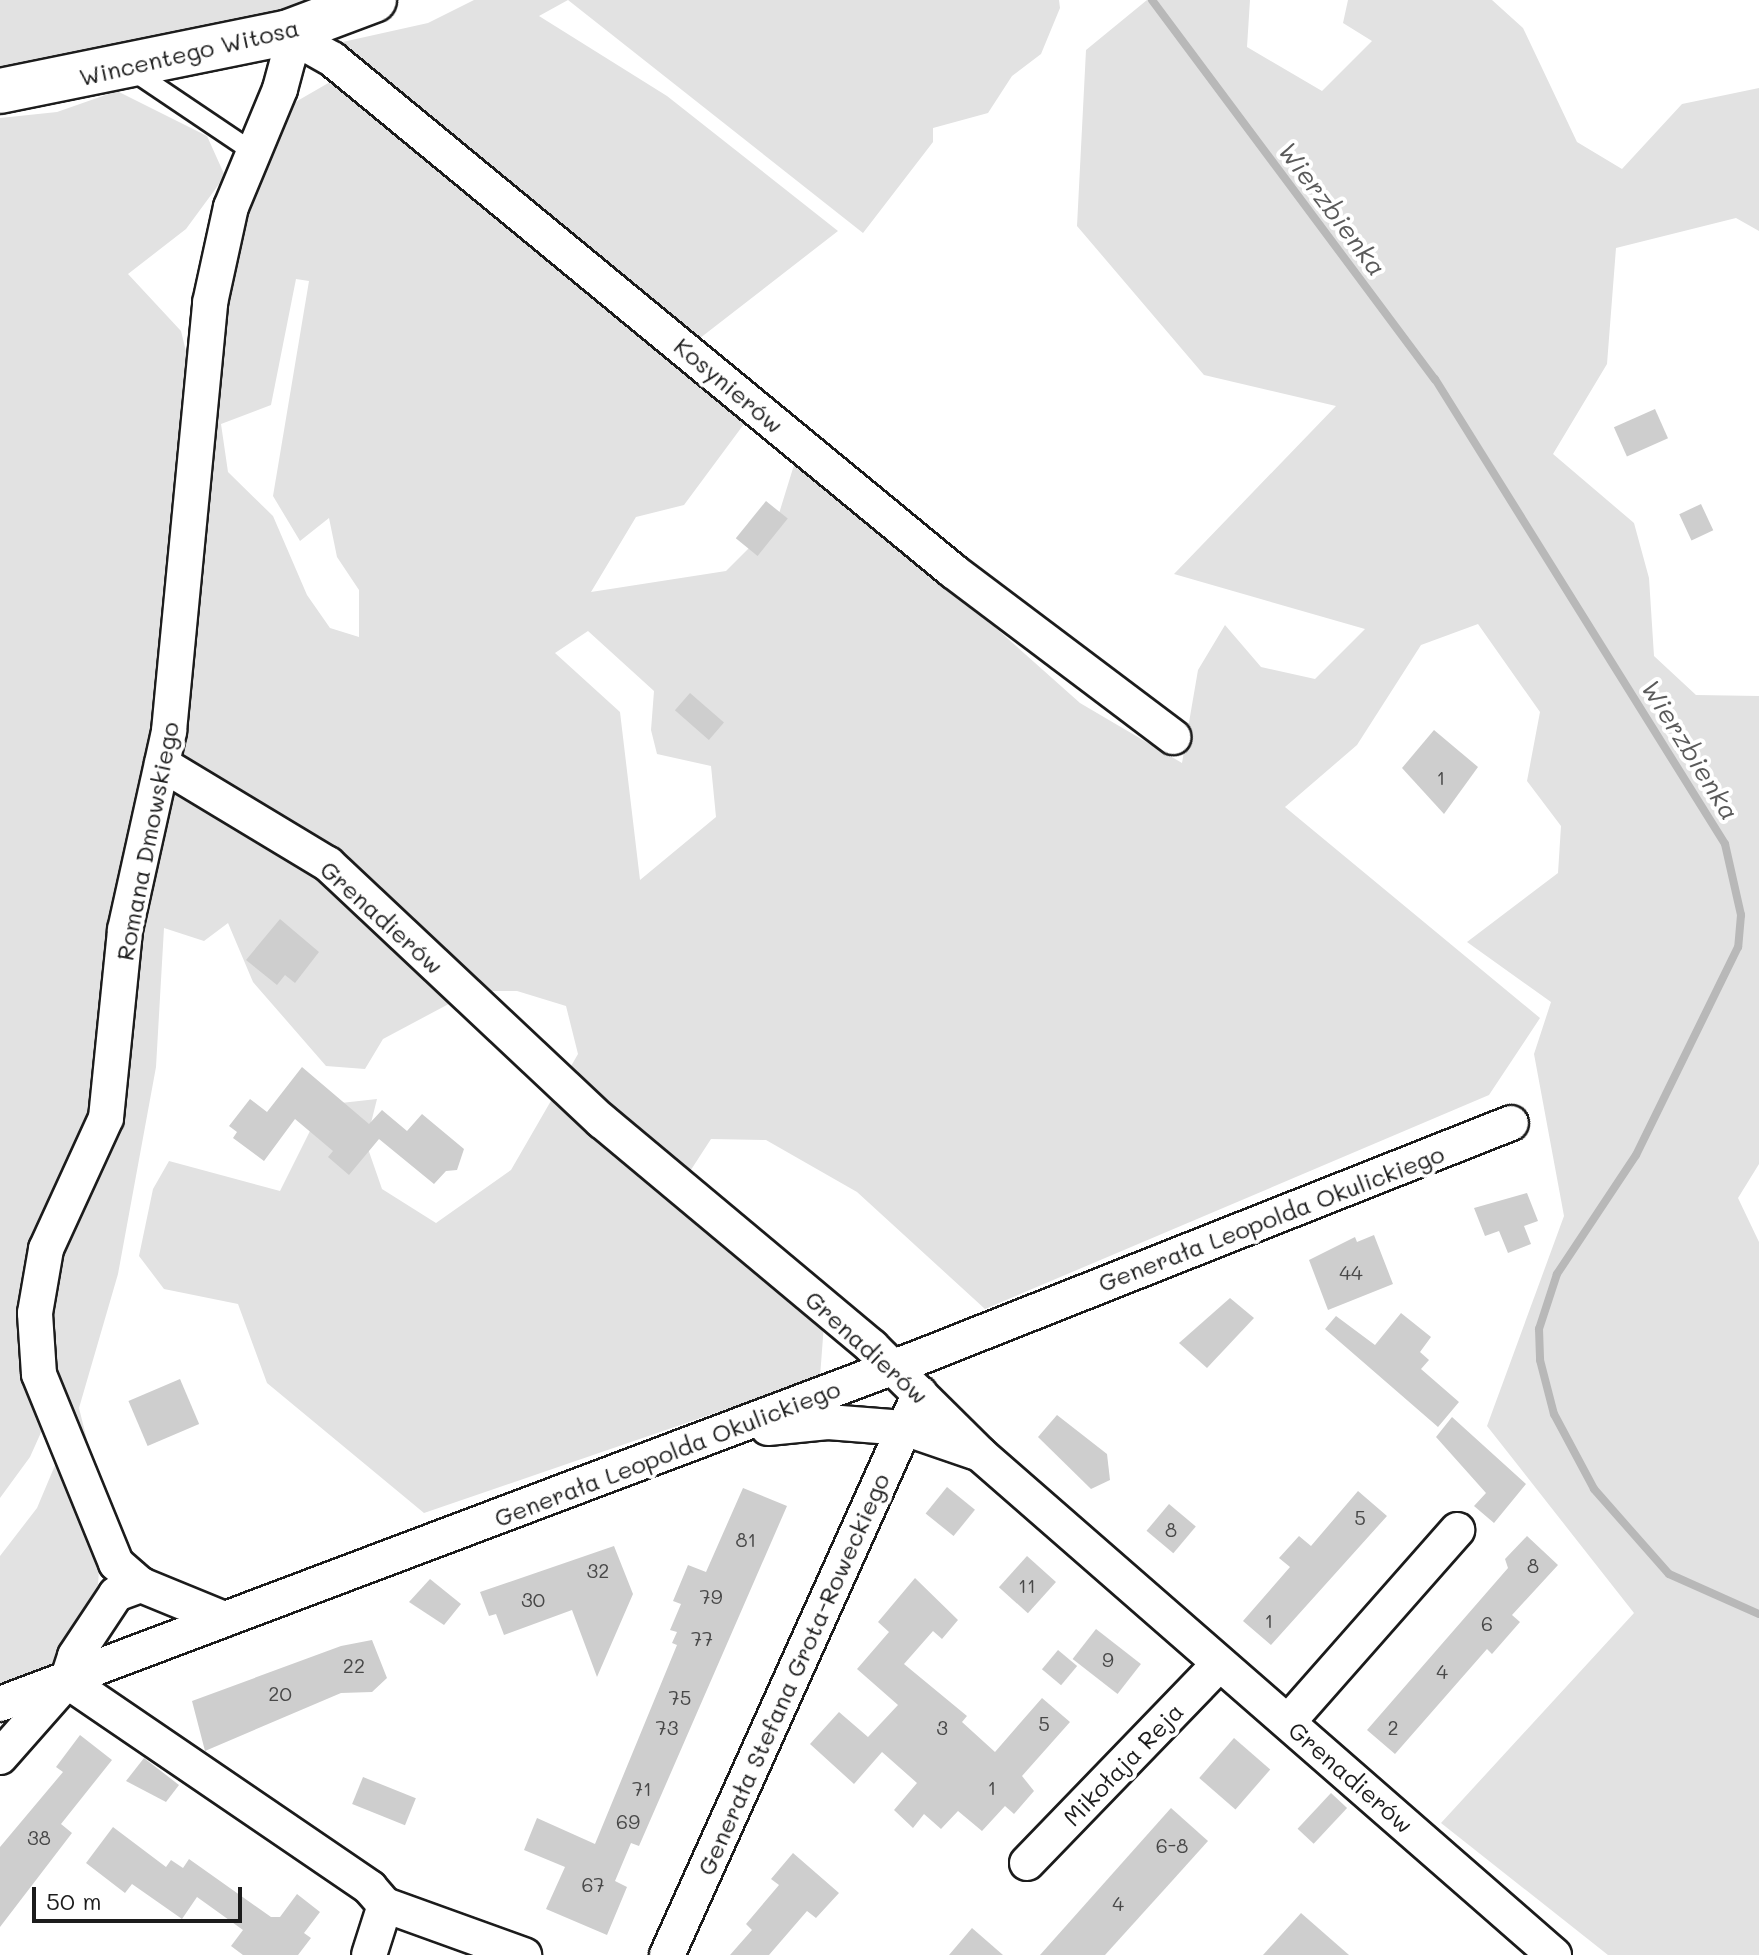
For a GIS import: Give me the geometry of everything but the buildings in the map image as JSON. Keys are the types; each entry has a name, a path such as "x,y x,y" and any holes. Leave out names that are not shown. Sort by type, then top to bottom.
{"street":[{"name":"Wincentego Witosa","path":"0,91 130,69 286,33 374,0"},
{"name":"Romana Dmowskiego","path":"141,1585 116,1563 39,1374 35,1313 51,1236 106,1118 125,930 162,764 201,437 210,303 231,207 280,89 288,59 286,33"},
{"name":"Kosynierów","path":"286,33 330,58 953,571 1173,737"},
{"name":"Grenadierów","path":"162,764 328,864 602,1121 894,1367 980,1454 1218,1665 1288,1722 1554,1955"},
{"name":"Generała Leopolda Okulickiego","path":"0,1704 894,1367 1511,1123"},
{"name":"Generała Stefana Grota-Roweckiego","path":"667,1955 920,1393"},
{"path":"727,1431 828,1422 904,1428 980,1454"},
{"path":"1288,1722 1457,1530"},
{"path":"0,1757 67,1681 75,1656 116,1594 141,1585 224,1619"},
{"name":"Mikołaja Reja","path":"1027,1863 1218,1665"},
{"path":"67,1681 370,1888 385,1905 524,1955"},
{"path":"369,1955 385,1905"}],"lane":[{"path":"130,69 253,152"}],"shaded area":[{"path":"0,0 329,0 262,24 0,76"},
{"path":"474,0 568,0 539,16 667,96 838,231 673,359 744,424 684,505 636,517 591,592 726,571 777,520 798,452 1080,703 1182,763 1198,670 1225,625 1261,667 1315,679 1365,629 1174,574 1336,406 1204,375 1077,226 1086,50 1147,0 1250,0 1247,47 1322,91 1372,41 1343,23 1348,0 1492,0 1523,28 1577,142 1622,169 1682,104 1759,88 1759,231 1736,218 1616,248 1607,364 1553,454 1634,523 1649,578 1654,656 1696,695 1759,696 1759,1164 1738,1198 1759,1242 1759,1955 1608,1955 1441,1823 1634,1613 1487,1426 1564,1216 1534,1054 1551,1002 1467,942 1558,873 1561,826 1527,781 1540,712 1478,624 1421,645 1357,745 1285,807 1540,1018 1489,1095 985,1309 857,1192 766,1140 711,1139 685,1179 824,1324 820,1377 424,1513 267,1383 238,1304 164,1289 139,1256 153,1189 169,1161 280,1191 323,1105 377,1099 366,1143 382,1189 436,1223 511,1170 578,1054 566,1006 517,991 473,991 383,1039 365,1069 326,1066 253,982 228,923 204,941 164,928 156,1067 118,1274 79,1408 103,1504 98,1586 47,1674 0,1686 0,1556 37,1508 72,1425 56,1399 30,1457 0,1498 0,118 57,112 117,91 207,136 225,176 186,229 128,274 181,331 198,401 223,328 242,232 275,138 292,104 337,78 329,45 428,23","holes":["296,279 309,281 273,496 300,541 329,518 337,557 359,590 359,637 330,628 307,595 273,516 228,472 221,424 271,405","588,631 654,691 651,730 657,754 711,766 716,817 640,880 620,712 555,653"]},
{"path":"568,0 1059,0 1060,8 1041,54 1012,76 988,113 933,128 933,142 863,233"}],"waterway":[{"name":"Wierzbienka","path":"1152,0 1435,379 1725,844 1741,915 1738,947 1636,1155 1557,1274 1539,1329 1540,1360 1554,1414 1594,1489 1669,1574 1759,1614"}]}
